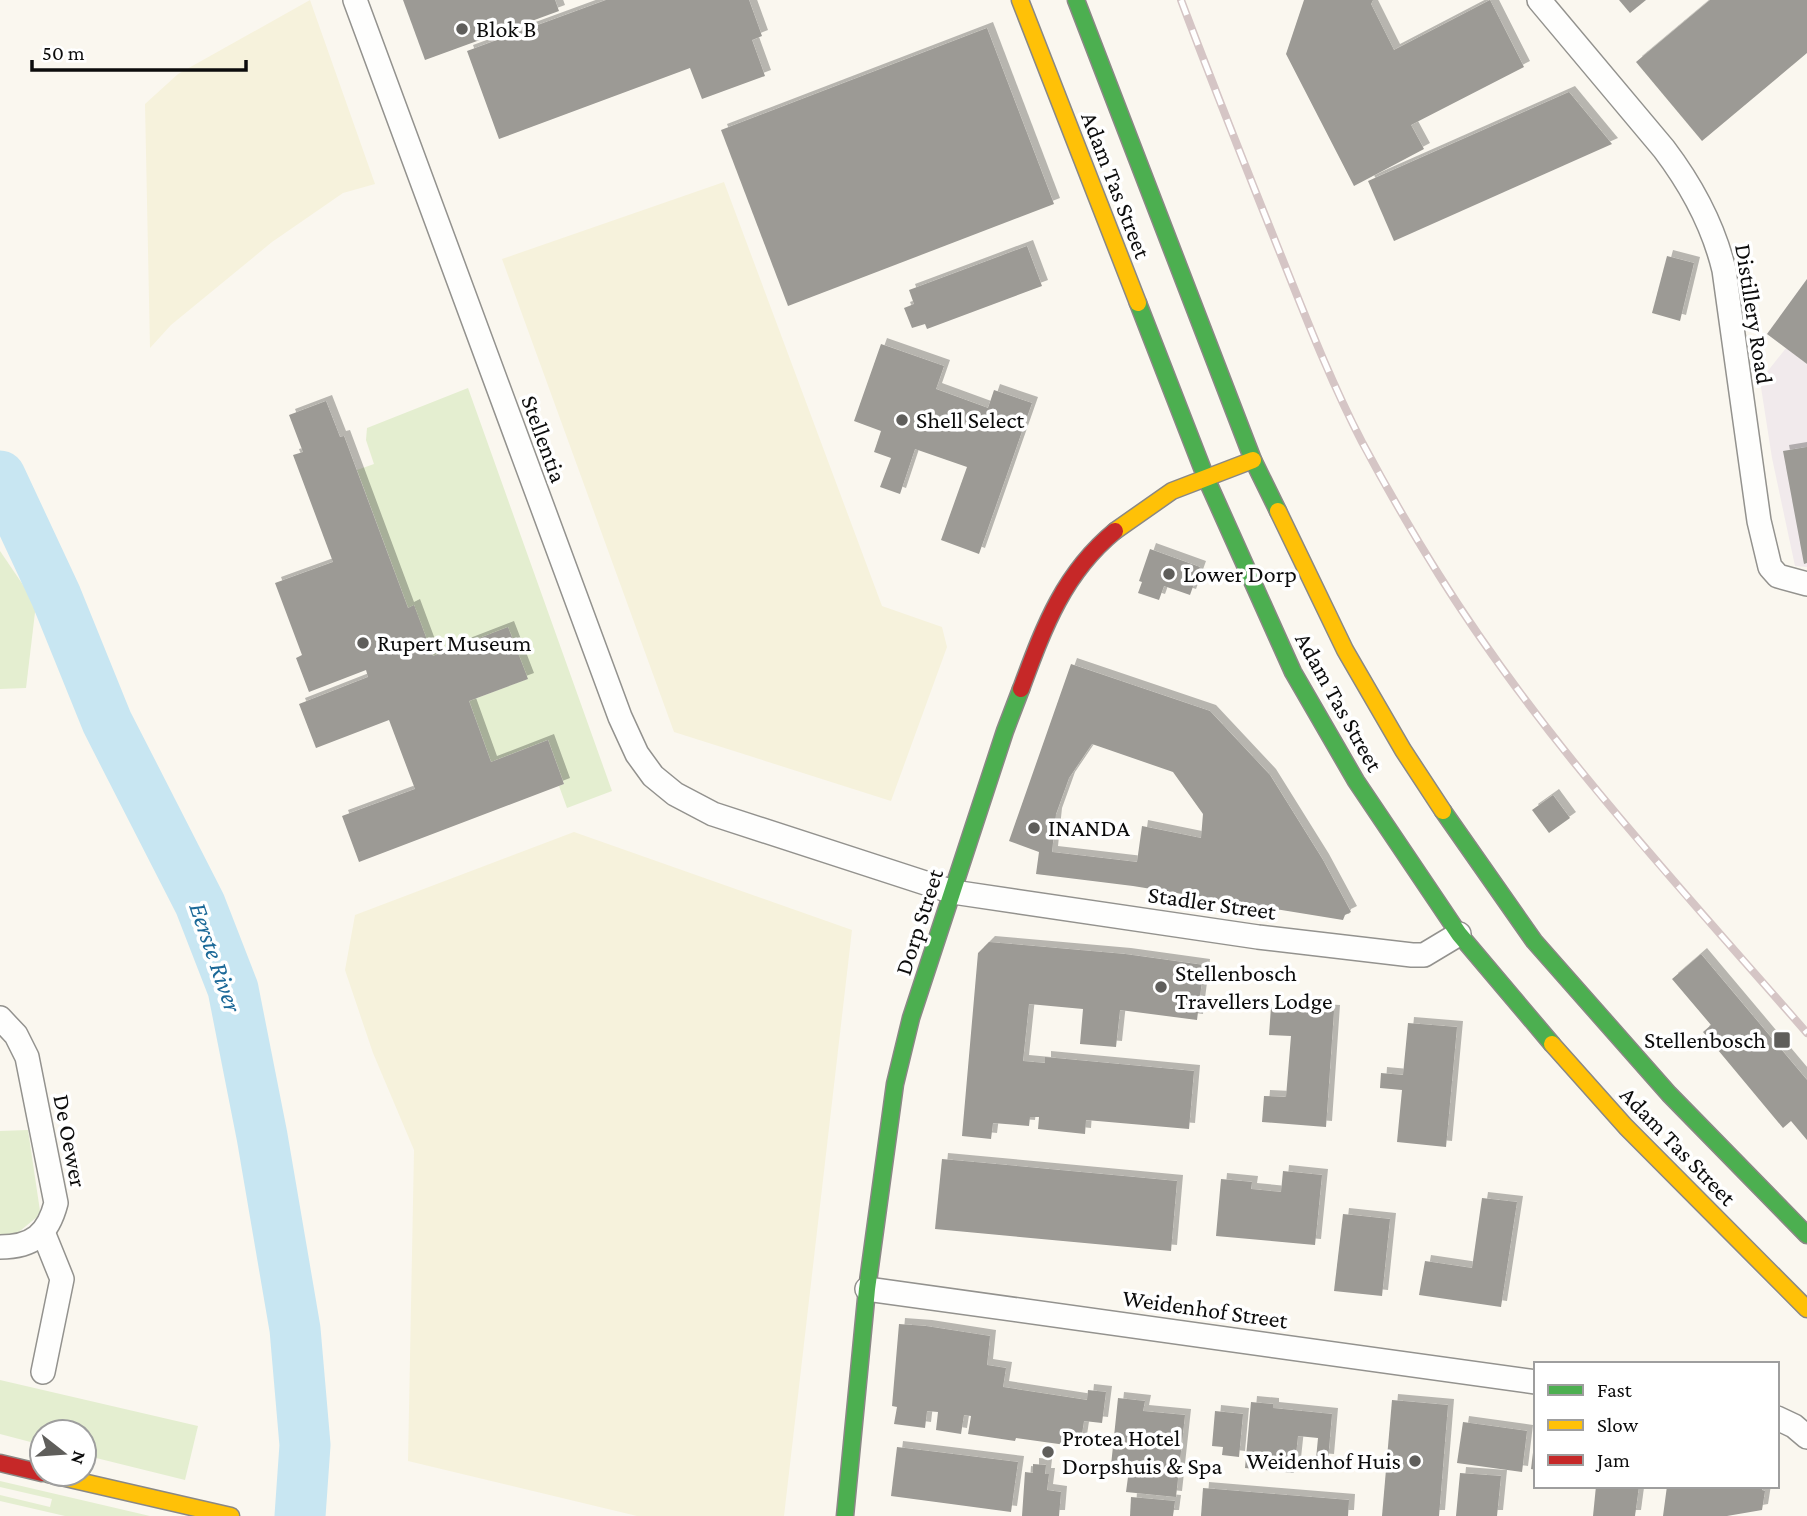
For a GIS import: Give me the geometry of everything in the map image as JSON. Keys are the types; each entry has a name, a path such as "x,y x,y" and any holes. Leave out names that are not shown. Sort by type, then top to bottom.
{"main road":[{"name":"Adam Tas Street","path":"1020,0 1206,478 1293,672 1356,781 1459,934 1626,1127 1807,1309"},
{"name":"Adam Tas Street","path":"1076,0 1253,460 1345,650 1403,750 1534,941 1654,1077 1807,1235"},
{"name":"Dorp Street","path":"845,1516 867,1289 895,1084 911,1018 1005,731 1038,644 1068,581 1093,549 1130,519 1172,491 1253,460"},
{"path":"0,1463 28,1470"},
{"path":"98,1485 231,1516"}],"street":[{"name":"Stellentia","path":"355,0 610,691 637,754 653,776 675,794 713,814 953,892"},
{"name":"Distillery Road","path":"1539,0 1664,149 1703,208 1724,270 1759,521 1770,567 1778,576 1807,584"},
{"name":"Stadler Street","path":"953,892 1258,937 1412,955 1424,955 1459,934"},
{"name":"De Oewer","path":"0,1018 16,1035 27,1057 54,1184 54,1212 52,1220 43,1232"},
{"path":"0,1247 16,1247 30,1242 43,1232 62,1279 43,1372"},
{"name":"Weidenhof Street","path":"867,1289 1534,1382"},
{"path":"1779,1419 1794,1426 1807,1437"}],"shaded area":[{"path":"310,0 375,184 343,193 272,242 171,325 150,348 145,104 178,74"},
{"path":"724,182 882,606 942,627 947,647 891,801 674,732 502,259"},
{"path":"1807,279 1807,567 1795,566 1772,458 1760,381 1786,348 1767,334"},
{"path":"574,832 852,930 784,1516 637,1516 408,1461 414,1150 373,1053 345,970 355,915"}],"green space":[{"path":"468,388 612,791 567,808 559,786 564,784 548,740 491,762 469,701 527,679 508,628 433,656 408,608 357,470 374,464 366,440 367,428"},
{"path":"0,551 36,604 26,688 0,689"},
{"path":"28,1130 40,1211 37,1217 15,1235 0,1234 0,1131"},
{"path":"0,1380 198,1426 185,1480 98,1458 98,1418 28,1418 28,1441 0,1434"},
{"path":"0,1481 150,1516 65,1516 0,1501 0,1495 50,1507 52,1499 0,1487"}],"building":[{"name":"Blok B","path":"403,0 555,0 559,11 425,60"},
{"path":"606,0 749,0 762,36 752,40 765,76 702,99 690,68 499,139 467,51"},
{"path":"1304,0 1373,0 1371,4 1394,50 1490,0 1524,67 1411,125 1424,149 1354,186 1286,54"},
{"path":"1619,0 1646,0 1630,13"},
{"path":"1710,0 1807,0 1807,53 1702,141 1636,62"},
{"path":"987,28 1054,204 788,306 721,130"},
{"path":"1569,92 1612,144 1394,241 1368,181"},
{"path":"1027,246 1042,286 927,329 925,324 912,328 904,308 914,304 909,290"},
{"path":"1667,256 1694,263 1680,321 1652,313"},
{"path":"1807,279 1807,364 1767,334"},
{"path":"881,344 944,366 936,389 988,408 994,390 1032,403 979,554 941,540 967,467 915,449 900,494 880,487 891,458 874,452 881,431 854,421"},
{"name":"Rupert Museum","path":"326,401 340,437 344,436 408,608 414,605 433,656 508,627 528,679 469,701 491,762 548,740 564,784 359,862 342,816 415,789 389,720 316,748 299,704 368,677 366,670 309,692 296,658 302,655 275,583 333,562 293,455 303,452 289,415"},
{"path":"1807,447 1807,563 1804,564 1783,451"},
{"name":"Lower Dorp","path":"1150,549 1200,567 1190,595 1164,586 1159,600 1138,593 1142,582 1139,581"},
{"path":"1071,664 1210,711 1270,775 1323,860 1351,912 1345,915 1343,920 1133,886 1036,874 1039,852 1009,841","holes":["1092,744 1173,772 1203,814 1201,838 1142,826 1137,862 1052,852 1056,814 1069,778"]},
{"path":"1553,795 1570,818 1549,833 1532,810"},
{"path":"989,942 1125,954 1204,965 1197,1020 1120,1010 1116,1047 1080,1044 1083,1009 1029,1004 1023,1061 1045,1063 1045,1057 1194,1071 1189,1129 1086,1120 1085,1134 1038,1129 1039,1117 1030,1117 1029,1126 993,1123 991,1139 962,1136 978,953"},
{"name":"Stellenbosch","path":"1701,954 1807,1080 1807,1140 1791,1121 1783,1128 1703,1032 1711,1025 1672,979"},
{"path":"1271,1007 1334,1011 1326,1127 1262,1122 1264,1096 1286,1097 1291,1036 1269,1035"},
{"path":"1408,1023 1457,1027 1446,1147 1397,1142 1402,1090 1380,1088 1381,1073 1403,1075"},
{"path":"942,1159 1177,1181 1171,1251 935,1229"},
{"path":"1283,1171 1322,1175 1315,1245 1216,1236 1221,1179 1252,1182 1251,1189 1281,1192"},
{"path":"1482,1198 1517,1202 1501,1307 1419,1295 1425,1261 1472,1268"},
{"path":"1343,1214 1390,1219 1382,1296 1334,1291"},
{"path":"899,1324 990,1336 987,1365 1006,1368 1003,1387 1087,1400 1088,1390 1106,1392 1102,1423 1084,1421 1080,1447 968,1434 971,1416 964,1415 961,1434 936,1430 938,1412 927,1411 925,1428 894,1424 897,1407 892,1406"},
{"path":"1118,1398 1145,1401 1143,1411 1185,1415 1176,1497 1126,1492 1128,1477 1110,1475"},
{"name":"Weidenhof Huis","path":"1392,1400 1448,1405 1439,1516 1382,1516"},
{"path":"1251,1402 1273,1404 1273,1408 1332,1414 1328,1460 1316,1459 1318,1438 1298,1436 1294,1473 1245,1468"},
{"path":"1215,1411 1243,1414 1239,1457 1222,1455 1223,1447 1212,1446"},
{"path":"1463,1422 1527,1431 1522,1472 1457,1463"},
{"path":"1534,1444 1534,1470 1531,1469"},
{"path":"897,1447 1018,1462 1011,1512 891,1496"},
{"path":"1033,1464 1046,1465 1045,1474 1049,1474 1047,1490 1061,1492 1059,1516 1022,1516 1025,1472 1033,1473"},
{"path":"1460,1473 1501,1476 1497,1516 1456,1516"},
{"path":"1203,1488 1349,1500 1348,1516 1201,1516"},
{"path":"1596,1488 1639,1488 1635,1516 1593,1516"},
{"path":"1667,1488 1762,1488 1765,1491 1762,1510 1727,1516 1663,1516"},
{"path":"1131,1497 1175,1501 1173,1516 1130,1516"}],"waterway":[{"name":"Eerste River","path":"0,476 56,596 107,722 200,904 233,989 262,1136 295,1329 305,1445 300,1516"}],"railway":[{"path":"1181,0 1330,376 1362,442 1419,542 1479,636 1567,754 1807,1033"}],"traffic: fast":[{"path":"1076,0 1253,460 1278,511"},
{"path":"1138,303 1206,478 1293,672 1356,781 1459,934 1552,1044"},
{"path":"845,1516 867,1289 895,1084 911,1018 1021,689"},
{"path":"1443,811 1534,941 1669,1094 1807,1235"}],"traffic: slow":[{"path":"1020,0 1138,303"},
{"path":"1115,531 1172,491 1253,460"},
{"path":"1278,511 1345,650 1403,750 1443,811"},
{"path":"1552,1044 1626,1127 1807,1309"},
{"path":"98,1485 231,1516"}],"traffic: jam":[{"path":"1021,689 1047,623 1068,584 1097,548 1115,531"},
{"path":"0,1463 28,1470"}],"place":[{"name":"Blok B","path":"462,29"},
{"name":"Shell Select","path":"902,420"},
{"name":"Lower Dorp","path":"1169,574"},
{"name":"Rupert Museum","path":"363,643"},
{"name":"INANDA","path":"1034,828"},
{"name":"Stellenbosch Travellers Lodge","path":"1161,987"},
{"name":"Stellenbosch","path":"1782,1040"},
{"name":"Protea Hotel Dorpshuis & Spa","path":"1048,1452"},
{"name":"Weidenhof Huis","path":"1415,1461"}]}
